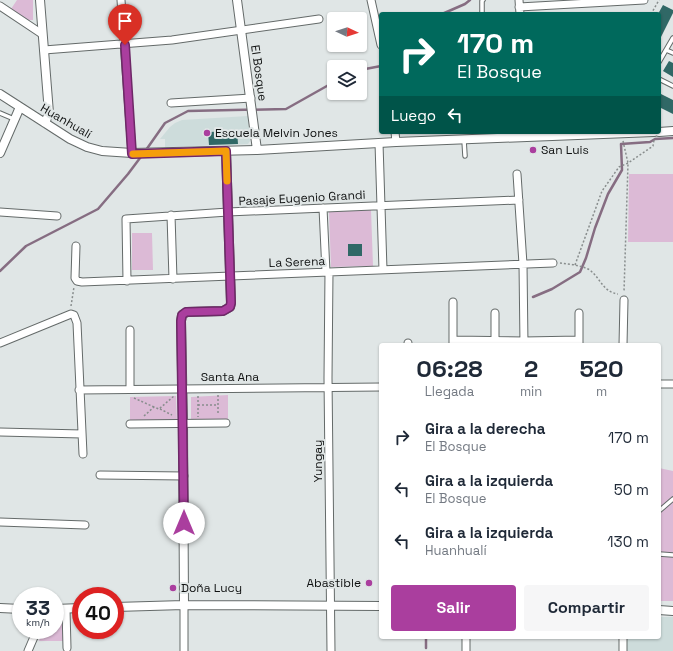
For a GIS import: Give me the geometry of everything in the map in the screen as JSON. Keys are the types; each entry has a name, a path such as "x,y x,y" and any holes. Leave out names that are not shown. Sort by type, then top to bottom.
{"street":[{"path":"40,0 49,113 45,123"},
{"path":"121,0 135,154"},
{"name":"El Bosque","path":"237,0 258,150"},
{"path":"371,0 379,36"},
{"path":"519,7 644,0"},
{"path":"0,6 42,34"},
{"path":"44,50 125,45 172,40 320,18"},
{"name":"Huanhualí","path":"0,94 70,139 87,148 135,154 258,150 396,142 464,140 494,135 561,134"},
{"path":"171,103 251,100"},
{"path":"0,153 20,107"},
{"path":"661,132 673,131"},
{"path":"395,134 396,142"},
{"path":"379,143 383,270"},
{"path":"184,651 184,476 181,321 182,315 186,312 223,311 230,307 231,276 226,151"},
{"path":"517,174 522,264 524,343"},
{"name":"Pasaje Eugenio Grandi","path":"127,281 126,219 228,212 519,200"},
{"name":"Yungay","path":"323,208 328,272 331,651"},
{"path":"0,212 57,216"},
{"path":"171,215 173,279"},
{"path":"76,246 75,278 77,281"},
{"name":"La Serena","path":"77,281 127,281 553,263"},
{"path":"623,343 624,298"},
{"path":"453,302 453,342 579,342 579,313"},
{"path":"494,314 495,341"},
{"path":"0,343 72,315 77,323 83,454"},
{"path":"130,330 130,389"},
{"path":"661,384 673,384"},
{"name":"Santa Ana","path":"79,390 379,387"},
{"path":"132,424 222,423"},
{"path":"0,432 82,434"},
{"path":"100,475 184,476"},
{"path":"0,522 85,525"},
{"path":"124,607 184,605 379,606"},
{"path":"0,608 12,609"},
{"path":"67,648 66,609 72,609"},
{"path":"661,610 673,611"},
{"path":"28,651 33,639"},
{"path":"466,639 466,651"},
{"path":"622,651 623,639"}],"lane":[{"path":"482,12 483,0"},
{"path":"661,59 673,38"},
{"path":"666,50 673,53"},
{"path":"661,80 673,86"},
{"path":"0,113 15,119"},
{"path":"464,140 465,156"},
{"path":"661,509 673,499"},
{"path":"661,554 673,555"}],"path":[{"path":"652,12 659,0"},
{"path":"575,265 602,190 619,167 628,163 653,146"},
{"path":"553,263 575,265 589,270 610,293 624,298 628,163 624,148"},
{"path":"72,315 73,289 77,281"},
{"path":"198,388 198,424"},
{"path":"218,388 218,405 222,423"},
{"path":"130,389 131,396 159,409 183,389"},
{"path":"198,405 218,405"},
{"path":"132,424 154,407"}],"shaded area":[{"path":"17,0 33,0 33,20 28,20 11,9"},
{"name":"Escuela Melvin Jones","path":"248,116 250,141 248,144 165,147 165,139 160,139 170,127 182,120"},
{"path":"629,174 673,174 673,242 628,242"},
{"path":"371,210 373,266 331,267 329,212"},
{"path":"132,233 152,233 153,270 132,270"},
{"path":"228,395 228,420 191,421 191,397"},
{"path":"176,396 177,422 130,421 130,397"},
{"path":"661,468 673,471 673,601 661,601"},
{"path":"661,617 673,617 673,651 626,651 627,639 661,639"},
{"path":"40,639 64,639 64,641 39,641"}],"building":[{"path":"663,5 673,10 673,13 661,37 661,12 659,12"},
{"path":"669,61 673,63 673,77 663,71"},
{"path":"661,94 673,100 673,114 661,108"},
{"path":"237,131 238,144 209,145 208,132"},
{"path":"348,244 362,244 362,256 348,256"}],"waterway":[{"path":"447,12 465,4 470,0"},
{"path":"367,69 379,66"},
{"path":"146,150 165,123 188,111 286,109 327,86"},
{"path":"533,297 552,289 580,272 608,194 622,170 621,144 650,142 655,139 673,138"},
{"path":"0,271 26,246 98,209 143,154"},
{"path":"426,639 426,648"}],"slow traffic":[{"path":"133,154 226,151 227,181"}],"place":[{"name":"Escuela Melvin Jones","path":"207,133"},
{"name":"San Luis","path":"533,150"},
{"name":"Abastible","path":"369,583"},
{"name":"Doña Lucy","path":"173,588"}],"route":[{"path":"125,45 132,154 226,151 231,276 230,307 223,311 186,312 182,315 181,321 184,523"}]}
